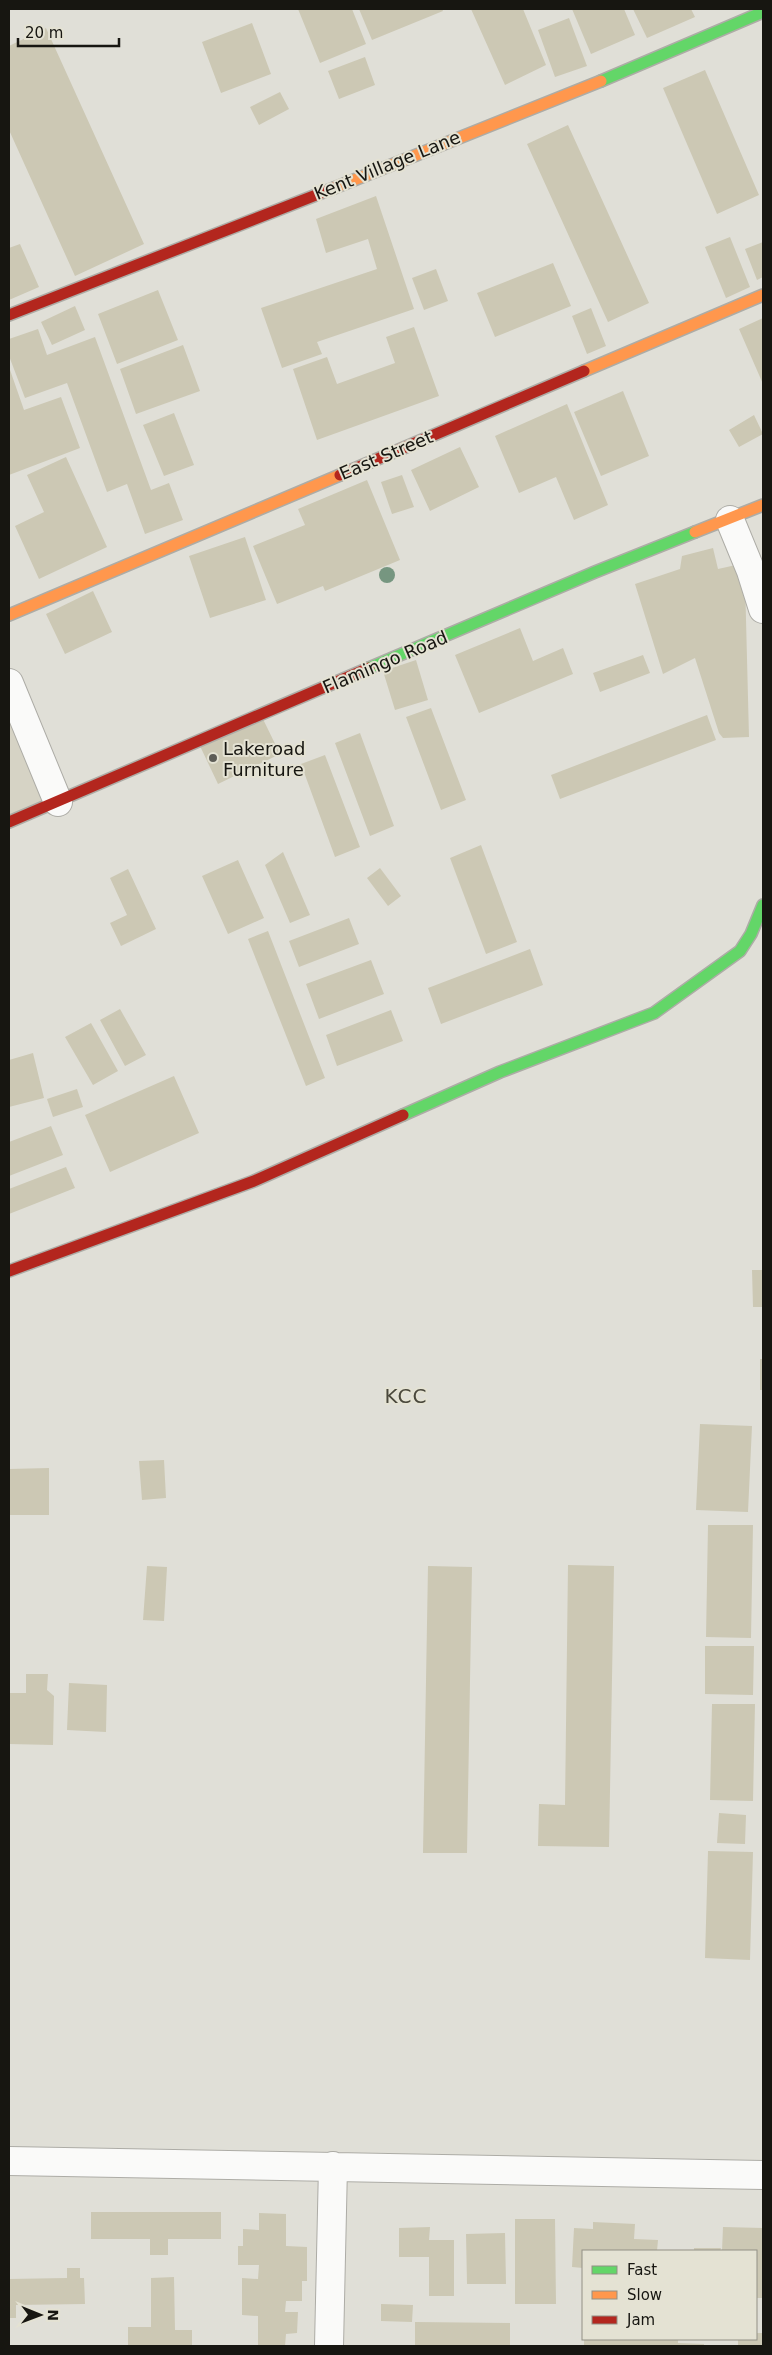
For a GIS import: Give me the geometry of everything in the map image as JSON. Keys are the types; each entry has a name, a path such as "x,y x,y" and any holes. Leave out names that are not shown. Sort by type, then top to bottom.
{"street":[{"name":"Kent Village Lane","path":"9,315 170,254 308,196 664,56 763,12"},
{"name":"East Street","path":"9,615 763,295"},
{"name":"Flamingo Road","path":"9,822 595,572 730,520 763,505"},
{"path":"730,520 751,570 763,610"},
{"path":"9,683 58,802"},
{"path":"9,1271 254,1180 500,1072 654,1013 740,951 751,934 763,904"},
{"path":"9,2161 763,2175"},
{"path":"329,2346 333,2166"}],"shaded area":[{"path":"9,694 53,801 9,820"}],"building":[{"path":"298,9 352,9 366,44 320,63"},
{"path":"359,9 442,9 443,11 372,40"},
{"path":"471,9 523,9 546,65 505,85"},
{"path":"572,9 624,9 635,35 591,54"},
{"path":"633,9 691,9 695,17 647,38"},
{"path":"569,18 587,66 555,77 538,30"},
{"path":"252,23 271,74 221,93 202,42"},
{"path":"46,28 144,244 75,276 9,130 9,46"},
{"path":"365,57 375,85 339,99 328,71"},
{"path":"705,70 759,195 717,214 663,88"},
{"path":"280,92 289,109 259,125 250,107"},
{"path":"568,125 649,303 608,322 527,144"},
{"path":"376,196 414,309 317,342 322,354 282,368 261,308 377,269 368,239 326,253 316,219"},
{"path":"730,237 750,287 726,298 705,247"},
{"path":"763,242 763,277 757,280 745,249"},
{"path":"20,244 39,287 9,300 9,248"},
{"path":"553,263 571,306 495,337 477,293"},
{"path":"436,269 448,301 424,310 412,278"},
{"path":"158,290 178,340 117,364 98,314"},
{"path":"75,306 85,330 52,345 41,322"},
{"path":"591,308 606,346 587,354 572,316"},
{"path":"763,318 763,384 739,329"},
{"path":"414,327 439,396 317,440 293,369 327,357 337,384 395,363 386,337"},
{"path":"38,329 47,355 95,337 151,490 169,483 183,520 145,534 127,484 107,492 67,383 25,398 9,356 9,339"},
{"path":"183,345 200,391 136,414 120,369"},
{"path":"9,367 24,410 61,397 80,448 9,475"},
{"path":"623,391 649,456 601,476 574,412"},
{"path":"567,404 608,505 574,520 556,477 519,493 495,436"},
{"path":"174,413 194,465 164,476 143,425"},
{"path":"754,415 763,434 739,447 729,430"},
{"path":"460,447 479,487 430,511 411,470"},
{"path":"66,457 107,547 39,579 15,526 44,512 27,475"},
{"path":"402,475 414,507 392,514 381,482"},
{"path":"367,480 400,560 325,591 323,586 277,604 253,546 305,525 298,509"},
{"path":"245,537 266,600 210,618 189,556"},
{"path":"713,548 718,569 736,565 745,580 749,737 723,738 719,733 695,658 663,674 635,584 680,569 682,556"},
{"path":"93,591 112,632 65,654 46,614"},
{"path":"520,628 533,661 563,648 573,674 479,713 455,655"},
{"path":"643,655 650,673 600,692 593,673"},
{"path":"416,660 428,700 395,710 383,671"},
{"path":"431,708 466,800 441,810 406,717"},
{"path":"707,715 716,740 560,799 551,775"},
{"path":"262,717 280,754 218,784 200,746"},
{"path":"360,733 394,826 370,836 335,743"},
{"path":"325,755 360,847 335,857 301,764"},
{"path":"481,845 517,942 486,954 450,858"},
{"path":"283,852 310,915 290,923 265,865"},
{"path":"238,860 264,918 228,934 202,876"},
{"path":"380,868 401,896 388,906 367,878"},
{"path":"128,869 156,929 121,946 110,923 127,915 110,878"},
{"path":"349,918 359,944 299,967 289,941"},
{"path":"268,931 325,1078 306,1086 248,939"},
{"path":"530,949 543,985 441,1024 428,988"},
{"path":"371,960 384,994 319,1019 306,984"},
{"path":"120,1009 146,1055 125,1066 100,1020"},
{"path":"391,1010 403,1041 337,1066 326,1035"},
{"path":"91,1023 118,1071 93,1085 65,1037"},
{"path":"33,1053 44,1098 9,1107 9,1060"},
{"path":"174,1076 199,1133 110,1172 85,1115"},
{"path":"77,1089 83,1107 53,1117 47,1099"},
{"path":"51,1126 63,1155 9,1176 9,1142"},
{"path":"66,1167 75,1188 9,1214 9,1189"},
{"path":"752,1270 763,1270 763,1307 753,1307"},
{"path":"760,1359 763,1359 763,1390 760,1390"},
{"path":"700,1424 752,1426 748,1512 696,1510"},
{"path":"164,1460 166,1498 142,1500 139,1461"},
{"path":"49,1468 49,1515 9,1515 9,1469"},
{"path":"708,1525 753,1525 751,1638 706,1637"},
{"path":"568,1565 614,1566 609,1847 538,1846 539,1804 565,1805"},
{"path":"147,1566 167,1567 164,1621 143,1620"},
{"path":"428,1566 472,1567 467,1853 423,1853"},
{"path":"705,1646 754,1646 753,1695 705,1694"},
{"path":"26,1674 48,1674 47,1690 54,1696 53,1745 9,1744 9,1693 26,1693"},
{"path":"69,1683 107,1685 106,1732 67,1730"},
{"path":"712,1704 755,1704 753,1801 710,1800"},
{"path":"719,1813 746,1815 745,1844 717,1843"},
{"path":"708,1851 753,1852 750,1960 705,1958"},
{"path":"91,2212 221,2212 221,2239 168,2239 168,2255 150,2255 150,2239 91,2239"},
{"path":"259,2213 286,2214 286,2246 307,2247 307,2281 302,2281 302,2301 286,2301 285,2312 298,2312 297,2333 286,2334 285,2346 258,2346 258,2316 242,2315 242,2278 258,2279 259,2265 238,2265 238,2246 243,2246 243,2229 259,2230"},
{"path":"515,2219 555,2219 556,2304 515,2304"},
{"path":"593,2222 635,2224 634,2239 658,2240 657,2250 582,2250 582,2268 572,2267 574,2228 593,2229"},
{"path":"430,2227 429,2240 454,2240 454,2296 429,2296 429,2257 399,2257 399,2228"},
{"path":"723,2227 763,2228 763,2298 757,2298 757,2250 722,2250"},
{"path":"505,2233 506,2284 467,2284 466,2234"},
{"path":"694,2248 721,2248 720,2250 694,2250"},
{"path":"67,2268 80,2268 80,2278 84,2278 85,2304 16,2305 16,2318 9,2318 9,2279 67,2278"},
{"path":"174,2277 175,2330 192,2330 192,2346 128,2346 128,2327 151,2327 151,2278"},
{"path":"381,2304 413,2305 412,2322 381,2321"},
{"path":"415,2322 510,2323 510,2346 415,2346"},
{"path":"757,2333 763,2333 763,2346 738,2346 738,2340 757,2340"},
{"path":"584,2340 678,2340 678,2343 704,2344 704,2346 584,2346"}],"traffic: fast":[{"path":"601,81 763,12"},
{"path":"369,668 595,572 695,532"},
{"path":"403,1115 500,1072 654,1013 740,951 751,934 763,905"}],"traffic: slow":[{"path":"334,188 601,81"},
{"path":"584,371 763,295"},
{"path":"9,615 340,475"},
{"path":"695,532 763,505"}],"traffic: jam":[{"path":"9,315 334,188"},
{"path":"340,475 584,371"},
{"path":"9,822 369,668"},
{"path":"9,1271 254,1181 403,1115"}],"place":[{"name":"Lakeroad Furniture","path":"213,758"}],"district":[{"name":"KCC","path":"406,1396"}]}
